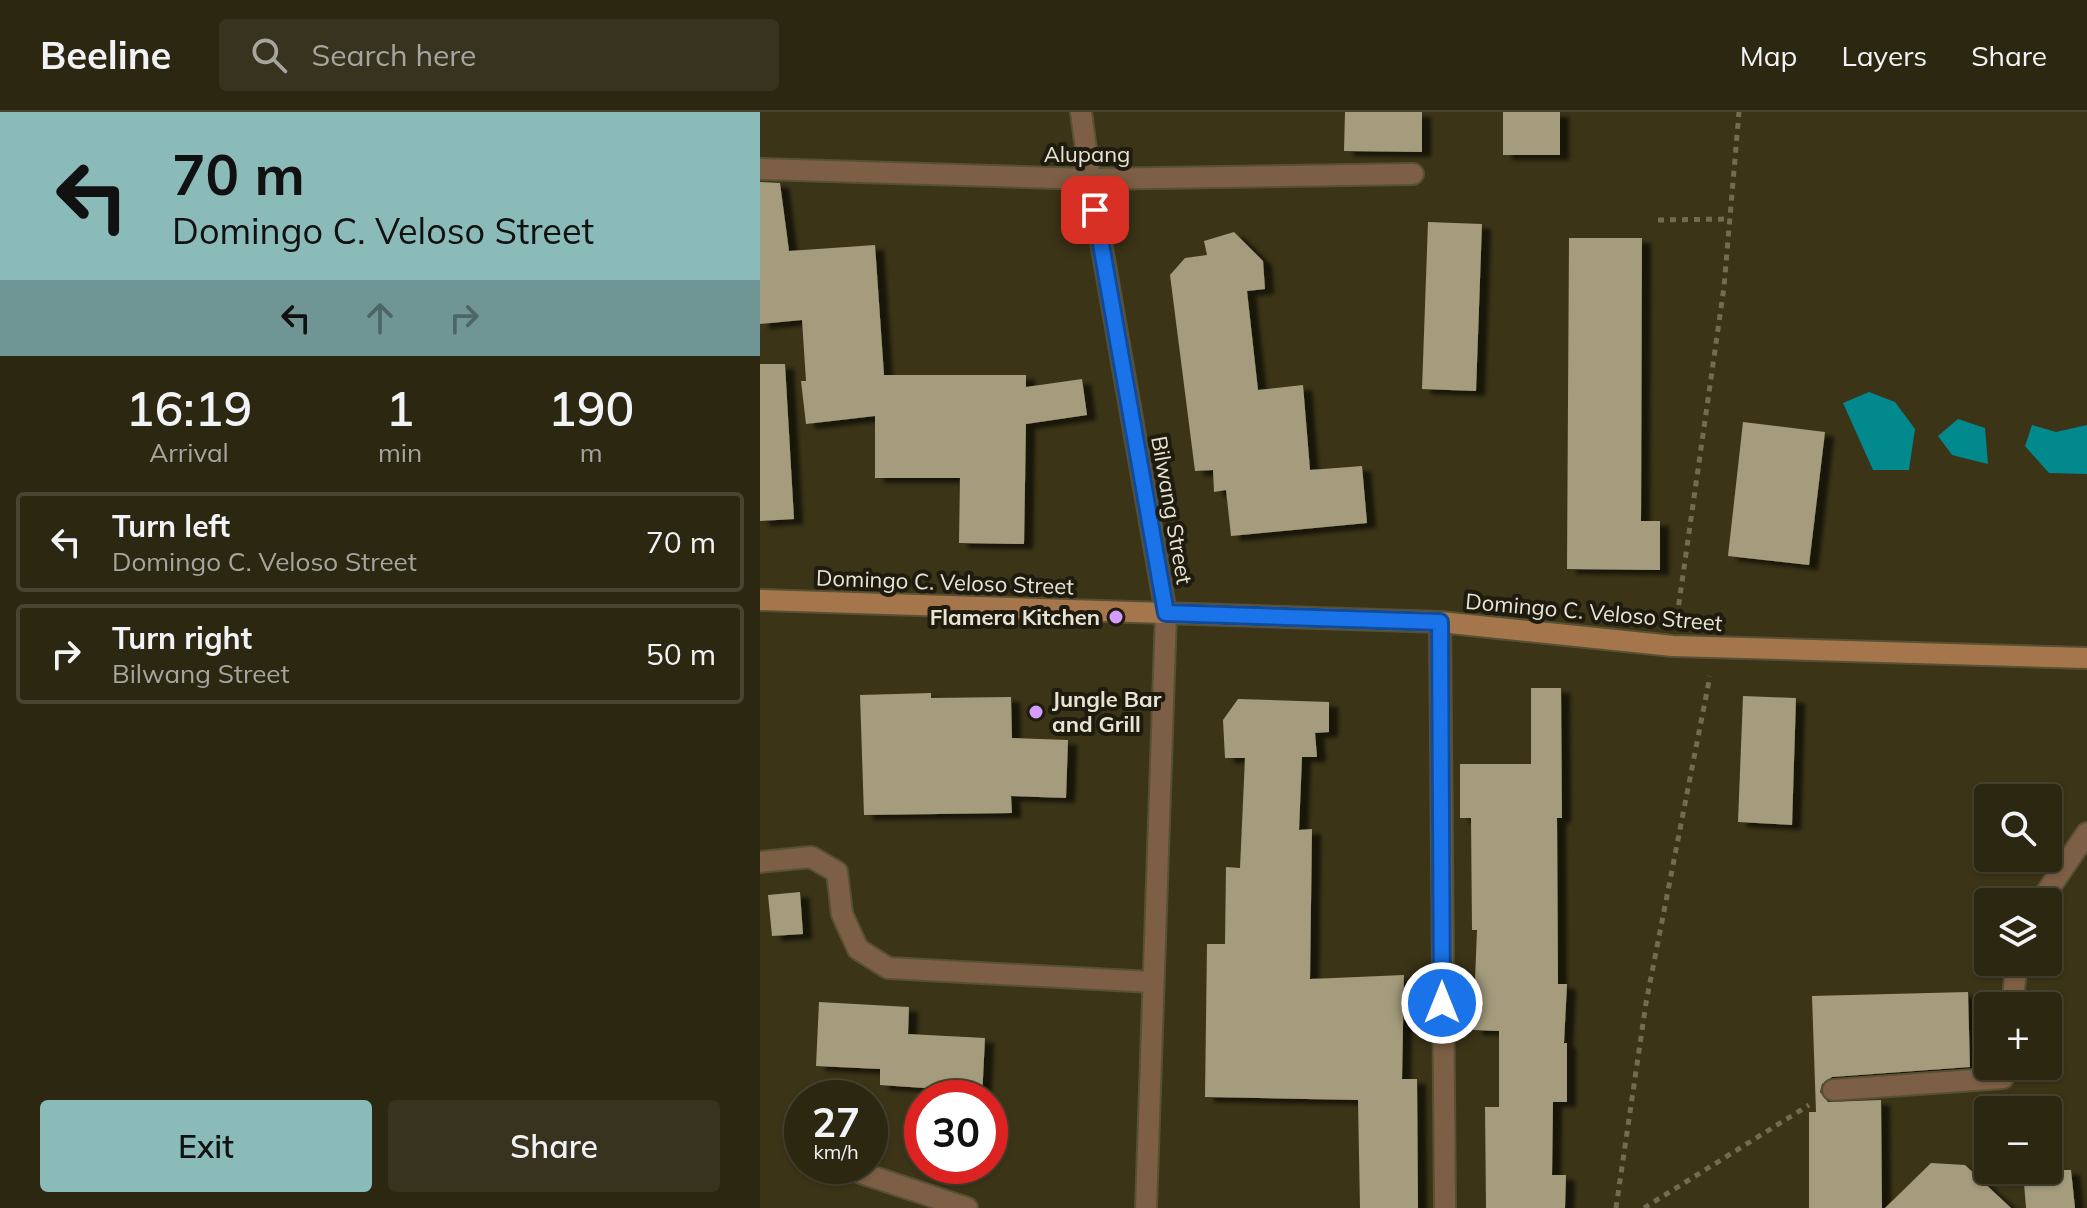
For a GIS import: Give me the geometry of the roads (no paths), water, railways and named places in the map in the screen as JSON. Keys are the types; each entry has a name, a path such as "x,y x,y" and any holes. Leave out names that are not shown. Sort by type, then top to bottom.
{"main road":[{"name":"Domingo C. Veloso Street","path":"760,600 1440,622 1673,646 2087,658"}],"street":[{"name":"Bilwang Street","path":"1081,112 1166,613 1146,1208"},
{"name":"Alupang","path":"760,169 1090,179 1413,174"},
{"path":"1440,622 1445,1208"},
{"path":"2050,888 2087,833"},
{"path":"760,862 811,857 837,872 842,914 858,949 888,968 1152,982"},
{"path":"1833,1090 1975,1080"},
{"path":"888,1182 967,1208"}],"water":[{"path":"1869,392 1895,402 1915,429 1909,470 1873,470 1843,403"},
{"path":"1958,419 1985,428 1988,464 1952,455 1938,436"},
{"path":"2032,425 2056,432 2087,425 2087,474 2049,473 2025,446"}],"place":[{"name":"Flamera Kitchen","path":"1116,617"},
{"name":"Jungle Bar and Grill","path":"1036,712"}]}
